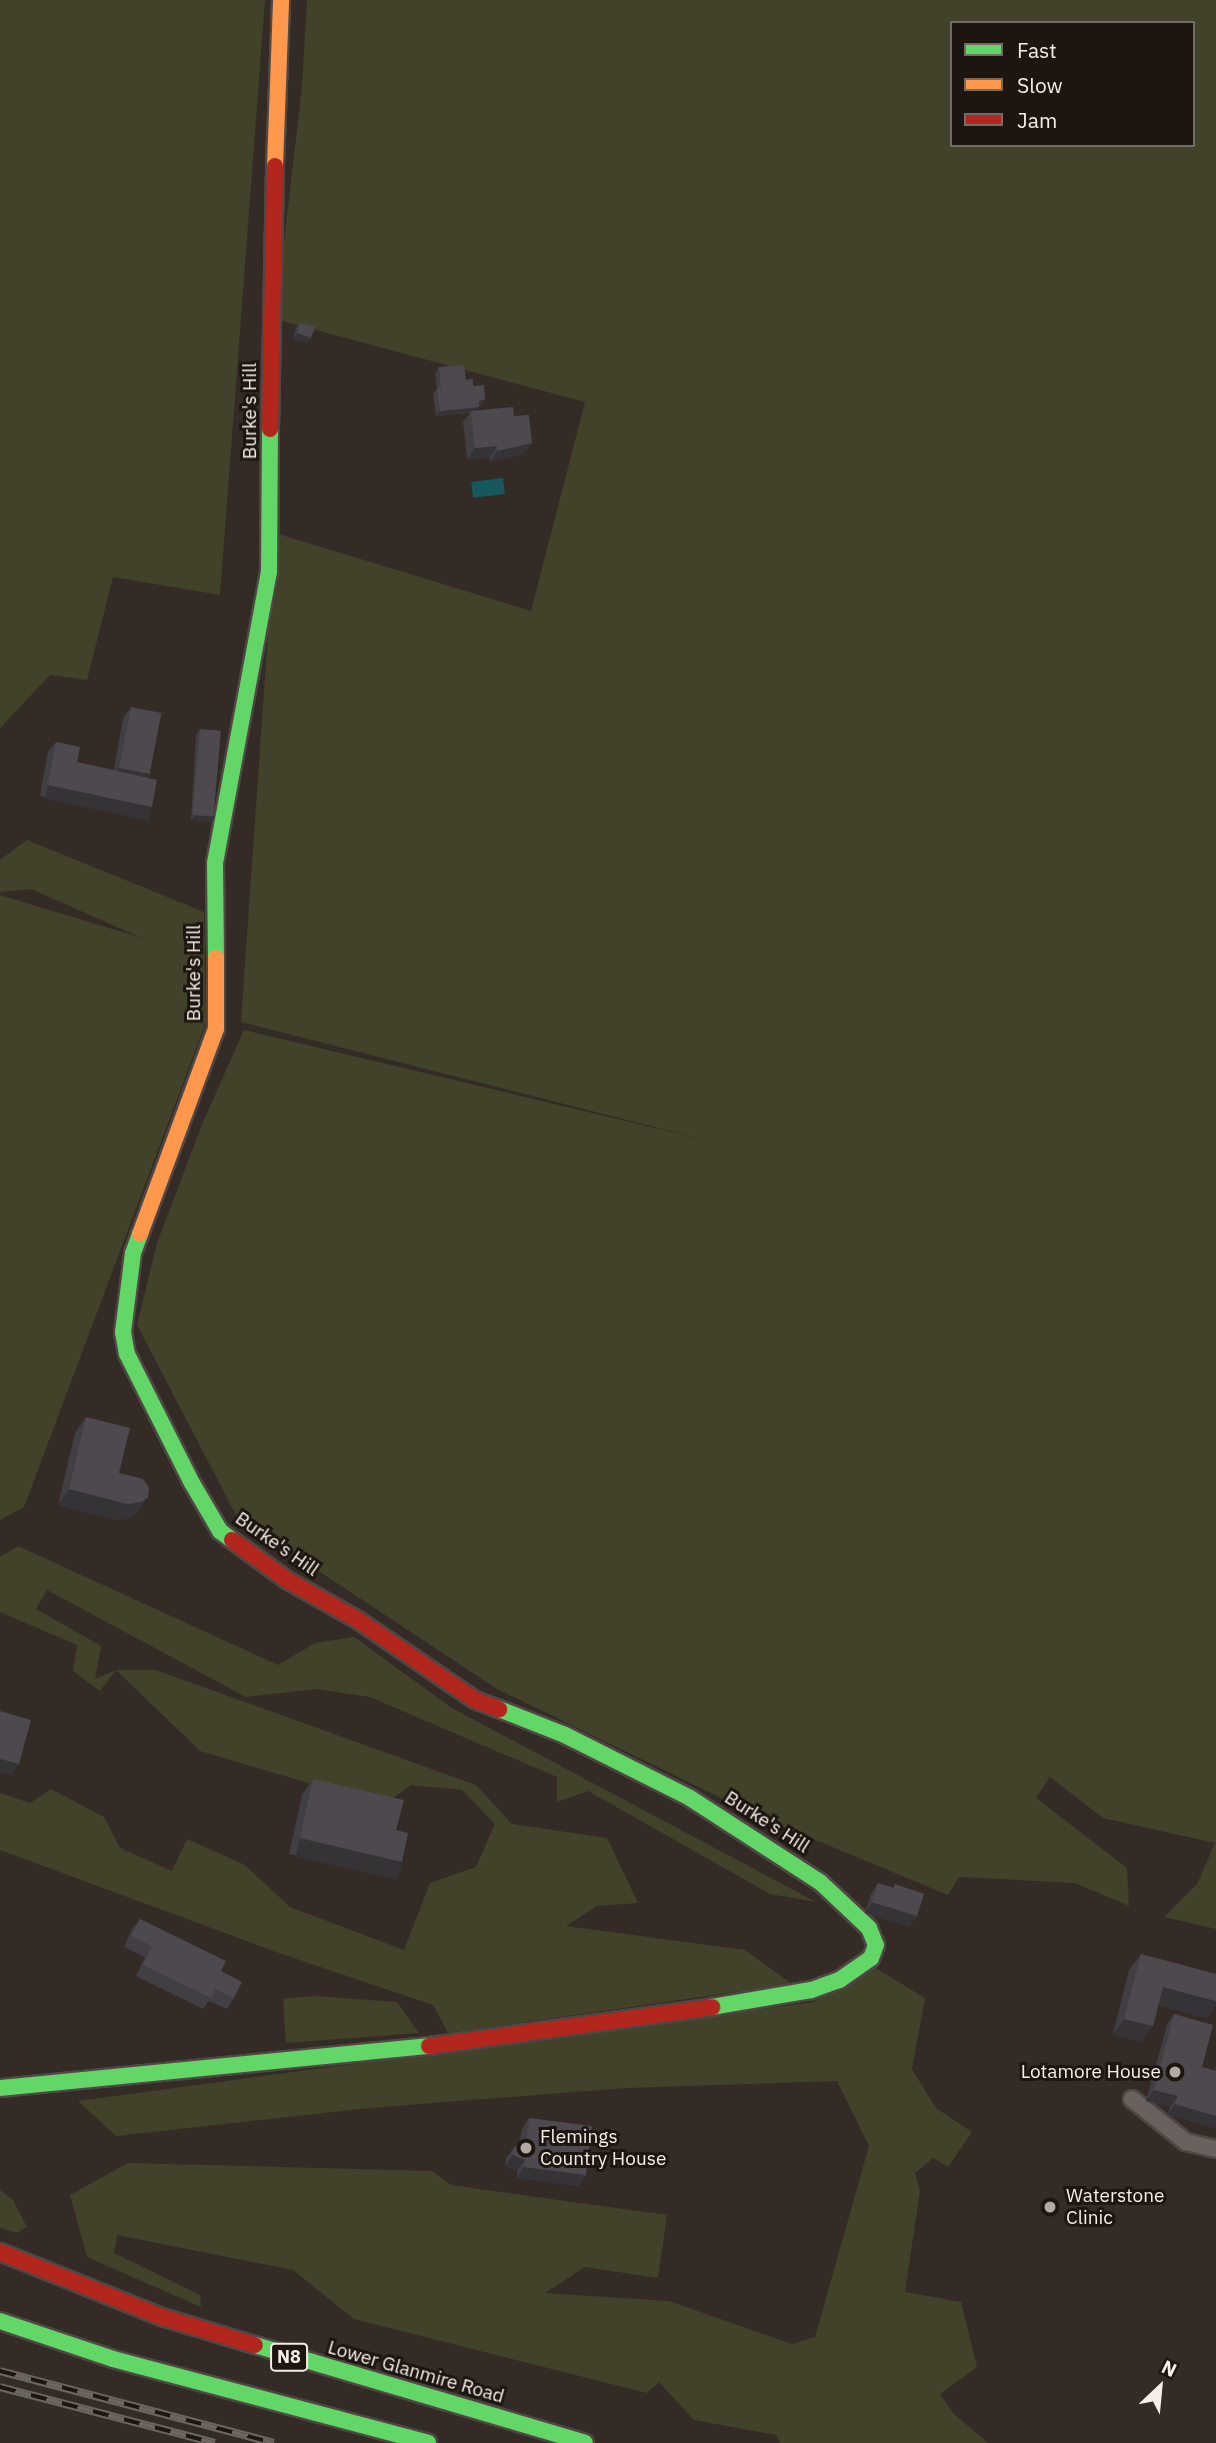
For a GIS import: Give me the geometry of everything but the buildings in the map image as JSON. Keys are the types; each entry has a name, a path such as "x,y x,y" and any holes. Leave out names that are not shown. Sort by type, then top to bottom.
{"main road":[{"name":"Burke's Hill","path":"0,2088 484,2040 743,2003 811,1990 839,1980 871,1958 876,1945 869,1928 820,1882 691,1798 565,1735 475,1700 358,1620 287,1580 220,1531 127,1354 123,1332 133,1253 216,1029 215,863 269,572 272,266 281,0"},
{"name":"Lower Glanmire Road","path":"0,2252 162,2317 585,2443"},
{"name":"N8","path":"0,2321 113,2359 428,2443"}],"lane":[{"path":"1132,2099 1186,2142 1216,2149"}],"green space":[{"path":"0,0 265,0 220,595 113,577 87,680 50,675 0,728"},
{"path":"307,0 1216,0 1216,1929 1164,1917 1197,1884 1215,1843 1103,1818 1050,1777 1036,1798 1127,1868 1129,1906 1075,1883 959,1877 948,1895 758,1816 497,1689 237,1517 137,1325 157,1243 203,1122 244,1030 710,1141 241,1022 275,533 531,611 585,402 275,319 302,87"},
{"path":"27,840 204,912 206,1022 24,1507 0,1520 0,895 142,938 31,889 0,892 0,860"},
{"path":"18,1546 278,1665 315,1643 354,1637 452,1708 816,1902 770,1894 588,1791 557,1802 557,1777 370,1697 316,1689 246,1697 47,1590 36,1609 101,1646 95,1679 116,1670 100,1691 73,1671 77,1645 0,1612 0,1557"},
{"path":"116,1670 156,1670 476,1785 512,1824 607,1838 638,1903 597,1906 566,1926 745,1950 792,1984 448,2033 433,2005 276,1952 0,1850 0,1793 30,1803 51,1789 104,1817 120,1848 172,1871 187,1839 245,1865 290,1907 404,1950 430,1883 476,1867 495,1824 462,1790 411,1785 383,1805 200,1751"},
{"path":"874,1967 925,1998 912,2069 936,2108 972,2132 948,2167 933,2158 915,2173 920,2191 905,2292 961,2302 977,2367 940,2394 954,2414 988,2443 780,2443 776,2435 694,2420 659,2382 647,2393 354,2319 293,2270 117,2235 114,2253 200,2295 201,2307 87,2257 70,2195 128,2163 432,2171 451,2185 667,2215 658,2278 585,2267 545,2293 669,2301 792,2344 815,2337 869,2146 837,2081 627,2088 369,2108 116,2136 78,2101 813,2002"},
{"path":"314,1996 397,2002 419,2033 286,2043 283,1999"},
{"path":"0,2190 13,2200 27,2227 16,2233 0,2228"}],"water":[{"path":"503,478 505,494 473,498 471,482"}],"railway":[{"path":"0,2371 274,2443"},
{"path":"0,2387 215,2443"}],"traffic: fast":[{"path":"216,958 215,863 269,572 270,429"},
{"path":"140,1234 133,1253 123,1332 127,1354 192,1483 220,1531 232,1540"},
{"path":"499,1709 565,1735 690,1798 820,1882 869,1928 876,1945 871,1958 839,1980 811,1990 712,2007"},
{"path":"0,2088 429,2046"},
{"path":"0,2321 113,2359 428,2443"},
{"path":"255,2345 585,2443"}],"traffic: slow":[{"path":"275,166 281,0"},
{"path":"140,1234 216,1029 216,958"}],"traffic: jam":[{"path":"270,429 275,166"},
{"path":"232,1540 287,1580 358,1620 475,1700 499,1709"},
{"path":"429,2046 712,2007"},
{"path":"0,2252 162,2317 255,2345"}],"place":[{"name":"Lotamore House","path":"1175,2072"},
{"name":"Flemings Country House","path":"526,2148"},
{"name":"Waterstone Clinic","path":"1050,2207"}]}
